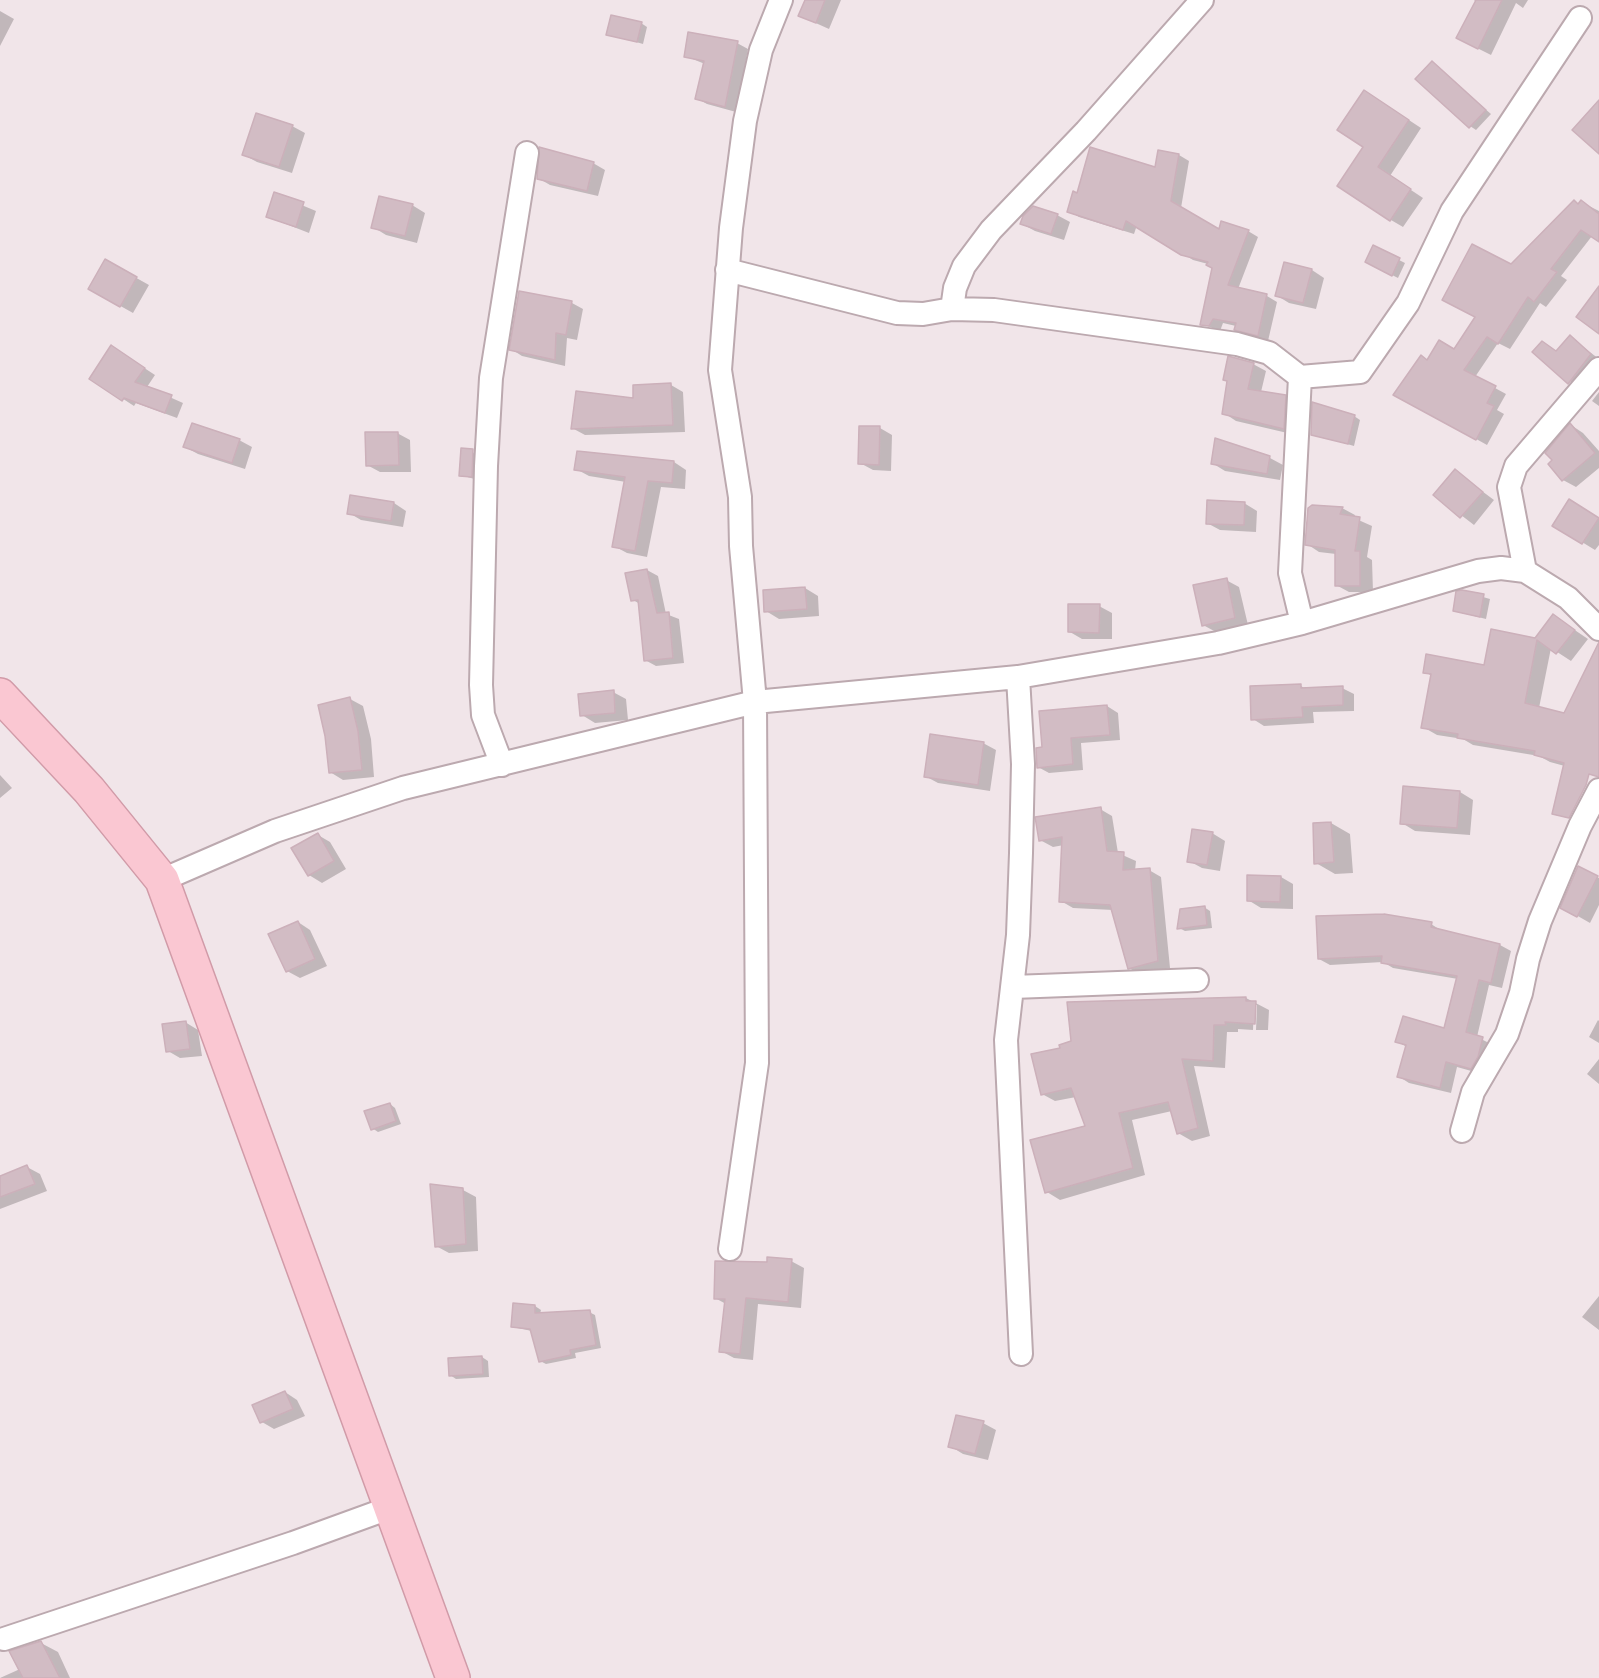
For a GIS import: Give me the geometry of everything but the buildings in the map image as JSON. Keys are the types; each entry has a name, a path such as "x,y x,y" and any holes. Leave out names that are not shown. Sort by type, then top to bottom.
{"street":[{"path":"730,1249 757,1063 755,702 741,546 740,497 720,370 727,270 745,121 761,50 781,0"},
{"path":"952,309 955,288 964,266 991,230 1086,131 1202,0"},
{"path":"727,270 897,313 923,314 952,309 994,310 1237,344 1269,353 1300,377 1360,372 1408,303 1452,211 1580,18"},
{"path":"502,765 483,715 481,685 486,466 491,378 527,153"},
{"path":"1525,571 1509,487 1516,466 1599,369"},
{"path":"1300,377 1290,573 1302,623"},
{"path":"162,880 275,831 382,795 755,702 1018,677 1218,643 1302,623 1478,571 1501,568 1525,571 1568,598 1599,629"},
{"path":"1018,677 1023,764 1018,935 1006,1040 1021,1354"},
{"path":"0,695 90,790 162,880 453,1678"},
{"path":"1462,1131 1473,1092 1507,1034 1521,993 1528,959 1540,921 1580,826 1599,790"},
{"path":"1013,987 1197,980"},
{"path":"4,1639 293,1544 392,1507"}]}
